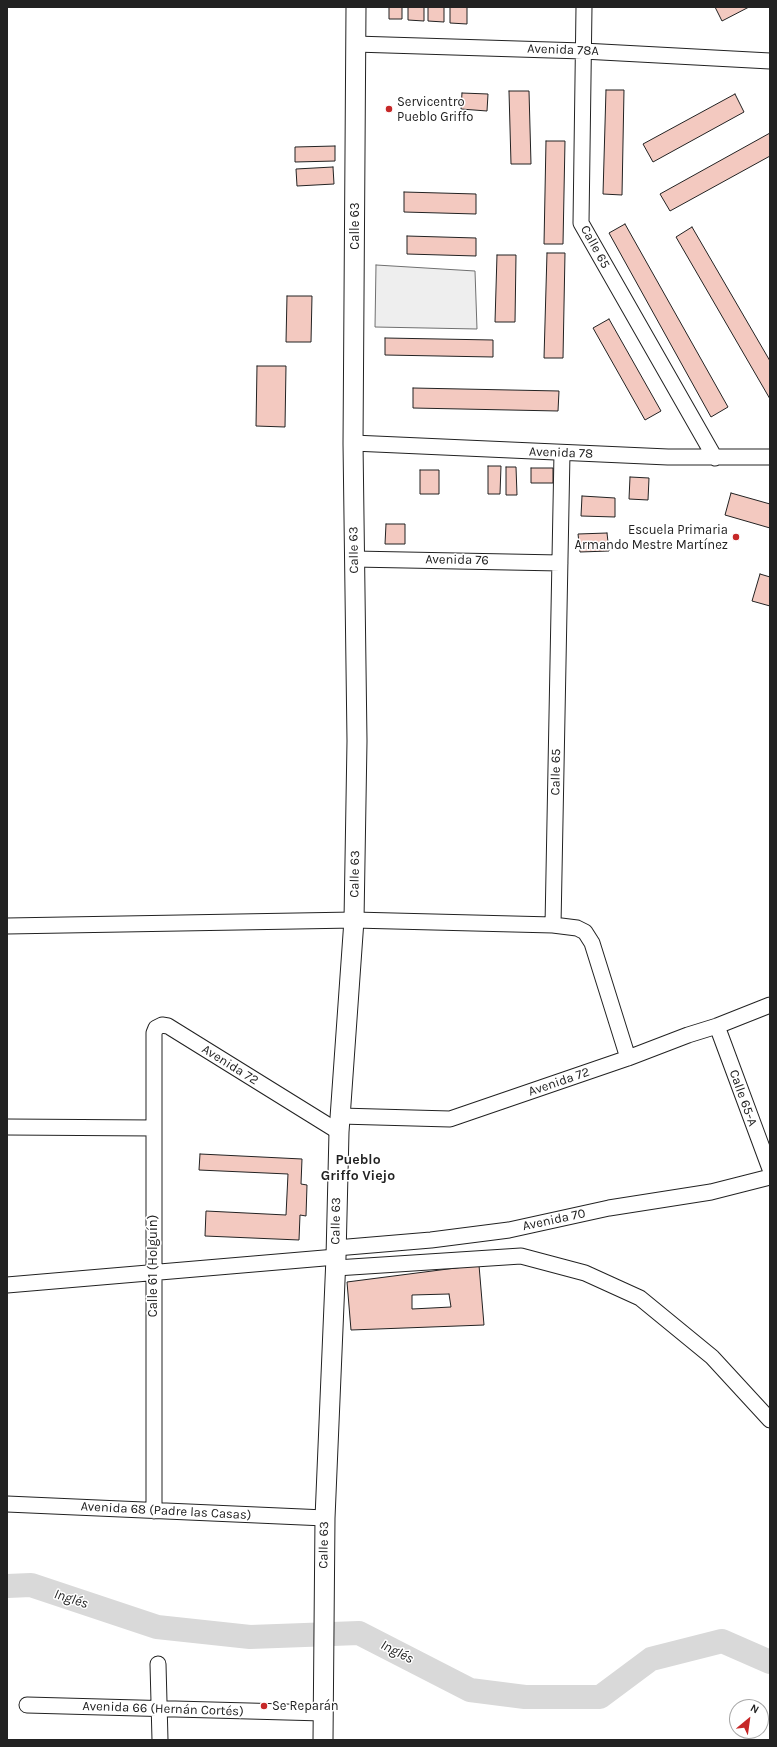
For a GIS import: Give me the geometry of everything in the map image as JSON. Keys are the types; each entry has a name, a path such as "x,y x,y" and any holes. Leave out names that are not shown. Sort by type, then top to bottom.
{"main road":[{"name":"Calle 63","path":"323,1740 325,1518 336,1257 339,1124 354,920 357,741 353,443 356,7"}],"street":[{"name":"Calle 65","path":"584,7 580,223 716,458"},
{"name":"Avenida 78A","path":"355,44 583,51 770,61"},
{"name":"Avenida 78","path":"353,443 562,453 716,458 770,457"},
{"name":"Calle 65","path":"553,925 562,453"},
{"name":"Avenida 76","path":"354,559 560,563"},
{"path":"7,926 354,920 553,925 577,928 585,932 588,936 628,1058"},
{"name":"Avenida 72","path":"162,1025 168,1026 339,1124 450,1118 628,1058 770,1005"},
{"name":"Calle 61 (Holguín)","path":"154,1511 154,1033 156,1028 162,1025"},
{"name":"Calle 65-A","path":"717,1026 770,1169"},
{"path":"7,1127 154,1128"},
{"name":"Avenida 70","path":"336,1257 431,1240 509,1230 609,1208 711,1192 770,1177"},
{"path":"7,1285 336,1257 521,1256 584,1273 640,1298 712,1357 770,1420"},
{"name":"Avenida 68 (Padre las Casas)","path":"7,1504 325,1518"},
{"path":"158,1664 160,1740"},
{"name":"Avenida 66 (Hernán Cortés)","path":"27,1705 323,1713"}],"shaded area":[{"path":"376,265 475,271 477,329 375,327"}],"building":[{"path":"389,7 402,7 402,19 389,19"},
{"path":"408,7 424,7 424,21 408,20"},
{"path":"428,7 444,7 444,22 428,21"},
{"path":"450,7 467,7 467,24 450,23"},
{"path":"715,7 749,7 722,21"},
{"path":"606,90 624,90 622,195 603,194"},
{"path":"509,91 529,91 531,164 511,164"},
{"path":"462,93 488,94 487,111 461,109"},
{"path":"735,94 744,112 653,162 643,144"},
{"path":"770,133 770,156 670,211 660,194"},
{"path":"546,141 565,141 563,244 544,244"},
{"path":"335,146 335,161 295,162 295,147"},
{"path":"333,167 334,184 297,186 296,169"},
{"path":"404,192 476,194 476,214 404,212"},
{"path":"625,224 728,407 711,417 609,233"},
{"path":"692,227 770,361 770,399 676,237"},
{"path":"407,236 476,238 476,256 407,254"},
{"path":"547,253 565,253 563,358 544,358"},
{"path":"497,255 516,255 515,322 495,322"},
{"path":"287,296 312,296 311,342 286,342"},
{"path":"609,319 661,411 645,420 593,328"},
{"path":"385,338 493,340 493,357 385,355"},
{"path":"257,366 286,366 285,427 256,426"},
{"path":"413,388 559,391 558,411 413,408"},
{"path":"488,466 501,466 500,494 488,494"},
{"path":"506,467 516,467 517,495 506,495"},
{"path":"531,468 553,468 553,483 531,483"},
{"path":"420,470 439,470 439,494 420,494"},
{"path":"630,477 649,478 648,500 629,499"},
{"path":"731,493 770,504 770,528 725,515"},
{"path":"582,496 615,498 615,517 581,516"},
{"path":"386,524 405,524 405,544 385,544"},
{"path":"607,533 609,551 580,552 578,534"},
{"path":"760,574 770,577 770,606 752,601"},
{"path":"200,1154 302,1159 301,1184 307,1185 306,1216 300,1215 299,1240 205,1236 206,1211 286,1215 288,1174 199,1170"},
{"path":"479,1265 484,1325 351,1330 347,1282","holes":["449,1294 451,1307 412,1309 412,1295"]}],"waterway":[{"name":"Inglés","path":"7,1586 31,1585 157,1627 250,1637 359,1633 470,1690 525,1697 600,1697 651,1659 722,1641 770,1662"}],"place":[{"name":"Servicentro Pueblo Griffo","path":"389,109"},
{"name":"Escuela Primaria Armando Mestre Martínez","path":"736,537"},
{"name":"Se Reparán","path":"264,1706"}],"district":[{"name":"Pueblo Griffo Viejo","path":"358,1168"}]}
